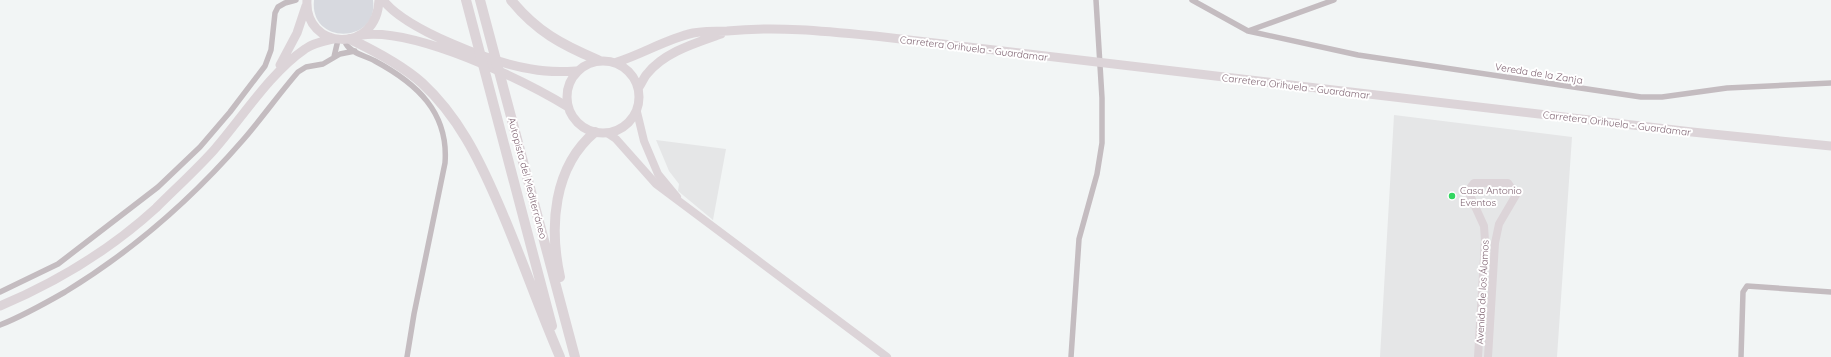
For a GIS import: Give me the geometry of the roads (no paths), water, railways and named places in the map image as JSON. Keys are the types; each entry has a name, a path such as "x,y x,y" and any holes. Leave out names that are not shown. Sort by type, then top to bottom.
{"highway":[{"name":"Autopista del Mediterráneo","path":"466,0 560,357"},
{"name":"Autopista del Mediterráneo","path":"480,0 576,357"},
{"path":"511,0 524,17 562,44 598,60"},
{"path":"343,40 370,49 422,83 440,102 460,127 475,153 512,234 542,316 560,357"},
{"path":"576,357 554,238 556,207 561,183 574,155 583,142 594,132"}],"main road":[{"path":"362,35 376,20 379,0"},
{"path":"383,0 411,23 462,47 509,64 530,69 552,72 576,71"},
{"path":"307,1 308,15 322,34 343,40"},
{"path":"267,85 286,57 297,32 307,1"},
{"name":"Carretera Orihuela - Guardamar","path":"639,87 647,74 657,64 685,48 724,34 760,28"},
{"name":"Carretera Orihuela - Guardamar","path":"617,62 635,57 663,43 694,33 760,28 800,29 875,36 1692,132 1831,146"},
{"path":"0,306 31,293 90,260 155,208 213,150 267,85 291,60 306,48 318,42 343,40 372,33 389,35 439,48 513,77 568,107"},
{"path":"598,60 617,62 631,73 639,87 640,99 637,112 629,123 619,130 607,133 594,132 582,127 574,119 568,107 566,95 570,82 576,71 586,64 598,60"},
{"path":"637,112 644,141 658,174 688,210"},
{"path":"607,133 616,139 656,184 688,210 887,357"},
{"name":"Avenida de los Álamos","path":"1478,357 1485,241 1484,226 1468,191 1474,183 1508,183 1516,195 1499,224 1495,243 1488,357"}],"street":[{"path":"0,292 58,264 158,187 200,147 230,112 265,66 271,50 275,13 278,7 296,0"},
{"path":"1071,357 1079,239 1100,159 1103,125 1096,0"},
{"name":"Vereda de la Zanja","path":"1192,0 1248,32 1358,55 1641,97 1662,97 1727,88 1831,83"},
{"path":"1248,32 1334,0"},
{"path":"343,40 355,51 392,70 423,95 438,119 446,149 445,163 414,314 407,357"},
{"path":"340,54 343,40"},
{"path":"334,57 343,40"},
{"path":"0,325 34,310 87,279 152,231 181,206 238,146 298,72 306,67 323,64 340,54 355,51"},
{"path":"1741,357 1743,292 1747,286 1831,292"}],"place":[{"name":"Casa Antonio Eventos","path":"1452,196"}]}
